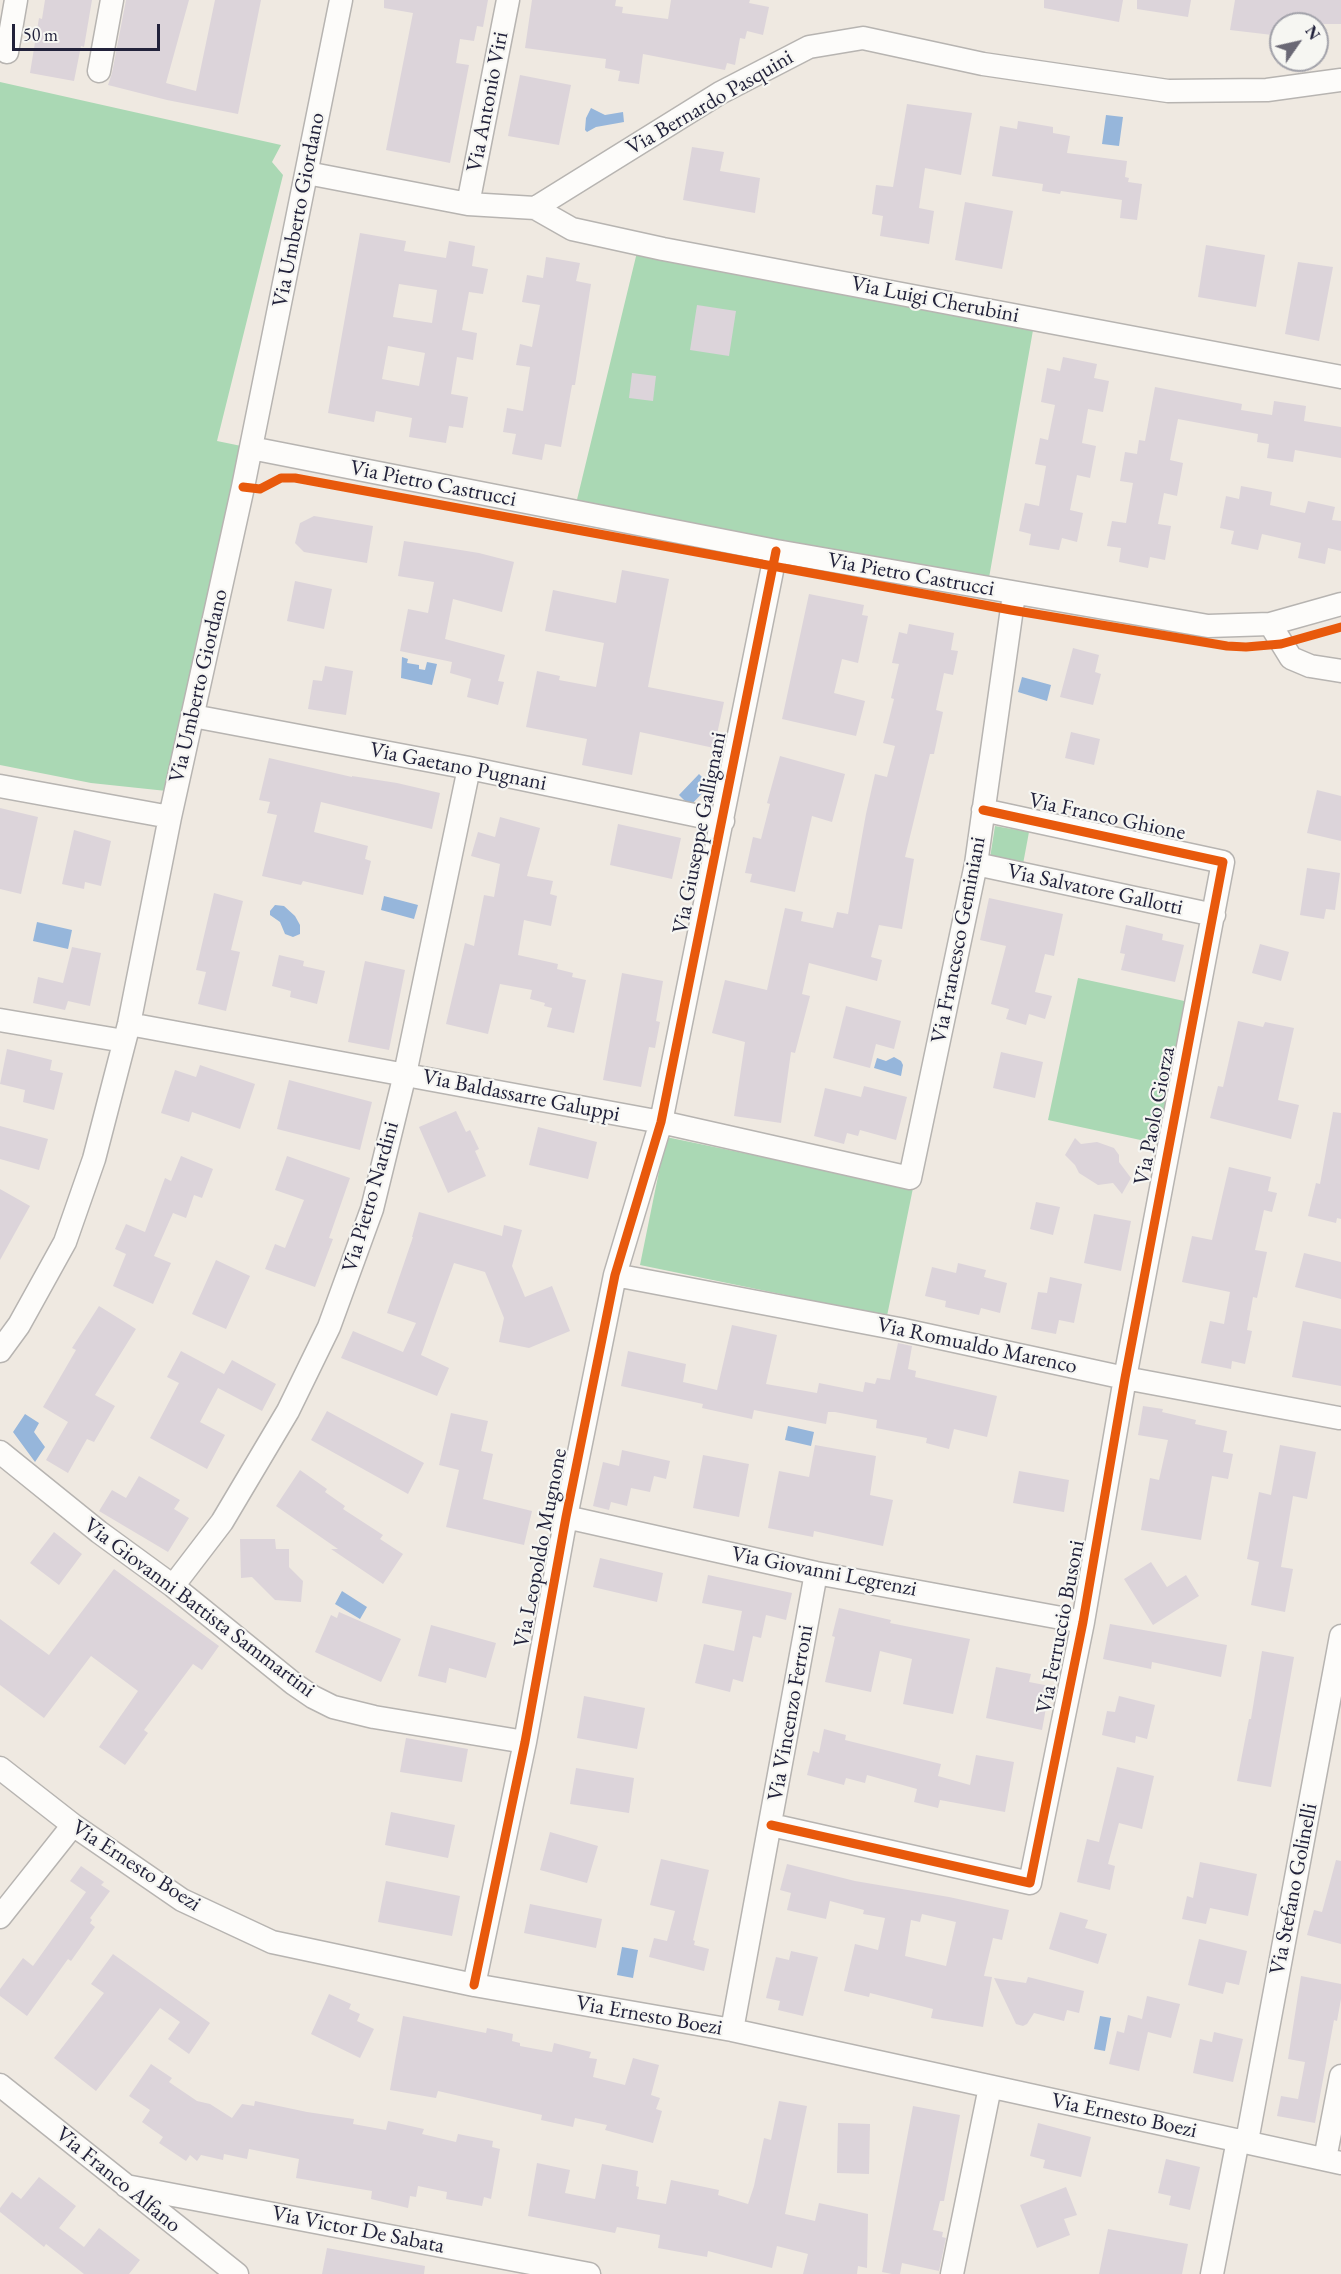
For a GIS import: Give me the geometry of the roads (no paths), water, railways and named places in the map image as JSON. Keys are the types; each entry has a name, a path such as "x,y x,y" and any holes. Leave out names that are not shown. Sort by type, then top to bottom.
{"street":[{"path":"7,52 16,0"},
{"path":"99,71 112,0"},
{"name":"Via Umberto Giordano","path":"0,1351 19,1325 65,1242 94,1159 127,1032 170,817 250,448 341,0"},
{"name":"Via Antonio Viri","path":"468,204 508,0"},
{"name":"Via Bernardo Pasquini","path":"535,208 720,93 809,47 863,38 983,64 1168,90 1267,90 1341,80"},
{"path":"307,173 468,204 535,208"},
{"name":"Via Luigi Cherubini","path":"535,208 572,229 663,249 1341,377"},
{"name":"Via Pietro Castrucci","path":"250,448 776,551 1208,626 1270,624 1341,604"},
{"name":"Via Giuseppe Gallignani","path":"661,1122 776,551"},
{"name":"Via Francesco Geminiani","path":"910,1178 976,864 1014,594"},
{"path":"1270,624 1291,658 1310,666 1341,671"},
{"name":"Via Gaetano Pugnani","path":"193,716 469,768 723,821"},
{"name":"Via Pietro Nardini","path":"173,1586 222,1522 288,1412 329,1327 372,1209 405,1074 469,768"},
{"path":"0,786 170,817"},
{"name":"Via Franco Ghione","path":"983,810 1223,861"},
{"name":"Via Paolo Giorza","path":"1125,1378 1223,861"},
{"name":"Via Salvatore Gallotti","path":"976,864 1214,915"},
{"name":"Via Baldassarre Galuppi","path":"0,1020 127,1032 405,1074 661,1122 910,1178"},
{"name":"Via Leopoldo Mugnone","path":"474,1985 525,1742 566,1517 615,1275 661,1122"},
{"name":"Via Romualdo Marenco","path":"615,1275 899,1329 1125,1378 1339,1418"},
{"name":"Via Ferruccio Busoni","path":"771,1824 1030,1883 1083,1622 1125,1378"},
{"name":"Via Giovanni Battista Sammartini","path":"0,1452 313,1697 333,1707 374,1717 525,1742"},
{"name":"Via Giovanni Legrenzi","path":"566,1517 816,1573 1083,1622"},
{"name":"Via Vincenzo Ferroni","path":"732,2030 816,1573"},
{"name":"Via Stefano Golinelli","path":"1212,2274 1243,2140 1341,1636"},
{"name":"Via Ernesto Boezi","path":"0,1768 73,1825 182,1900 272,1942 474,1985 732,2030 1333,2161"},
{"path":"0,1917 73,1825"},
{"path":"1333,2161 1341,2076"},
{"name":"Via Franco Alfano","path":"0,2085 237,2274"},
{"path":"952,2274 990,2087"},
{"name":"Via Victor De Sabata","path":"126,2186 589,2274"}],"water":[{"path":"591,108 605,115 623,112 624,122 596,127 587,132 585,130 586,118"},
{"path":"1106,115 1123,117 1119,146 1102,144"},
{"path":"402,657 408,659 407,663 419,665 419,669 425,670 427,662 437,664 432,685 401,678"},
{"path":"1022,677 1051,685 1047,701 1018,692"},
{"path":"699,774 710,785 690,806 679,795"},
{"path":"384,896 418,905 414,919 381,910"},
{"path":"275,905 284,906 295,916 300,925 300,934 293,937 285,934 280,922 270,915"},
{"path":"37,922 72,930 68,949 33,941"},
{"path":"894,1057 903,1065 901,1076 874,1068 877,1058 886,1061"},
{"path":"25,1414 39,1423 34,1432 45,1447 35,1462 13,1432"},
{"path":"788,1426 814,1432 811,1446 785,1440"},
{"path":"342,1591 367,1607 360,1619 335,1604"},
{"path":"622,1947 638,1950 633,1978 617,1975"},
{"path":"1100,2016 1111,2018 1105,2051 1094,2049"}]}
